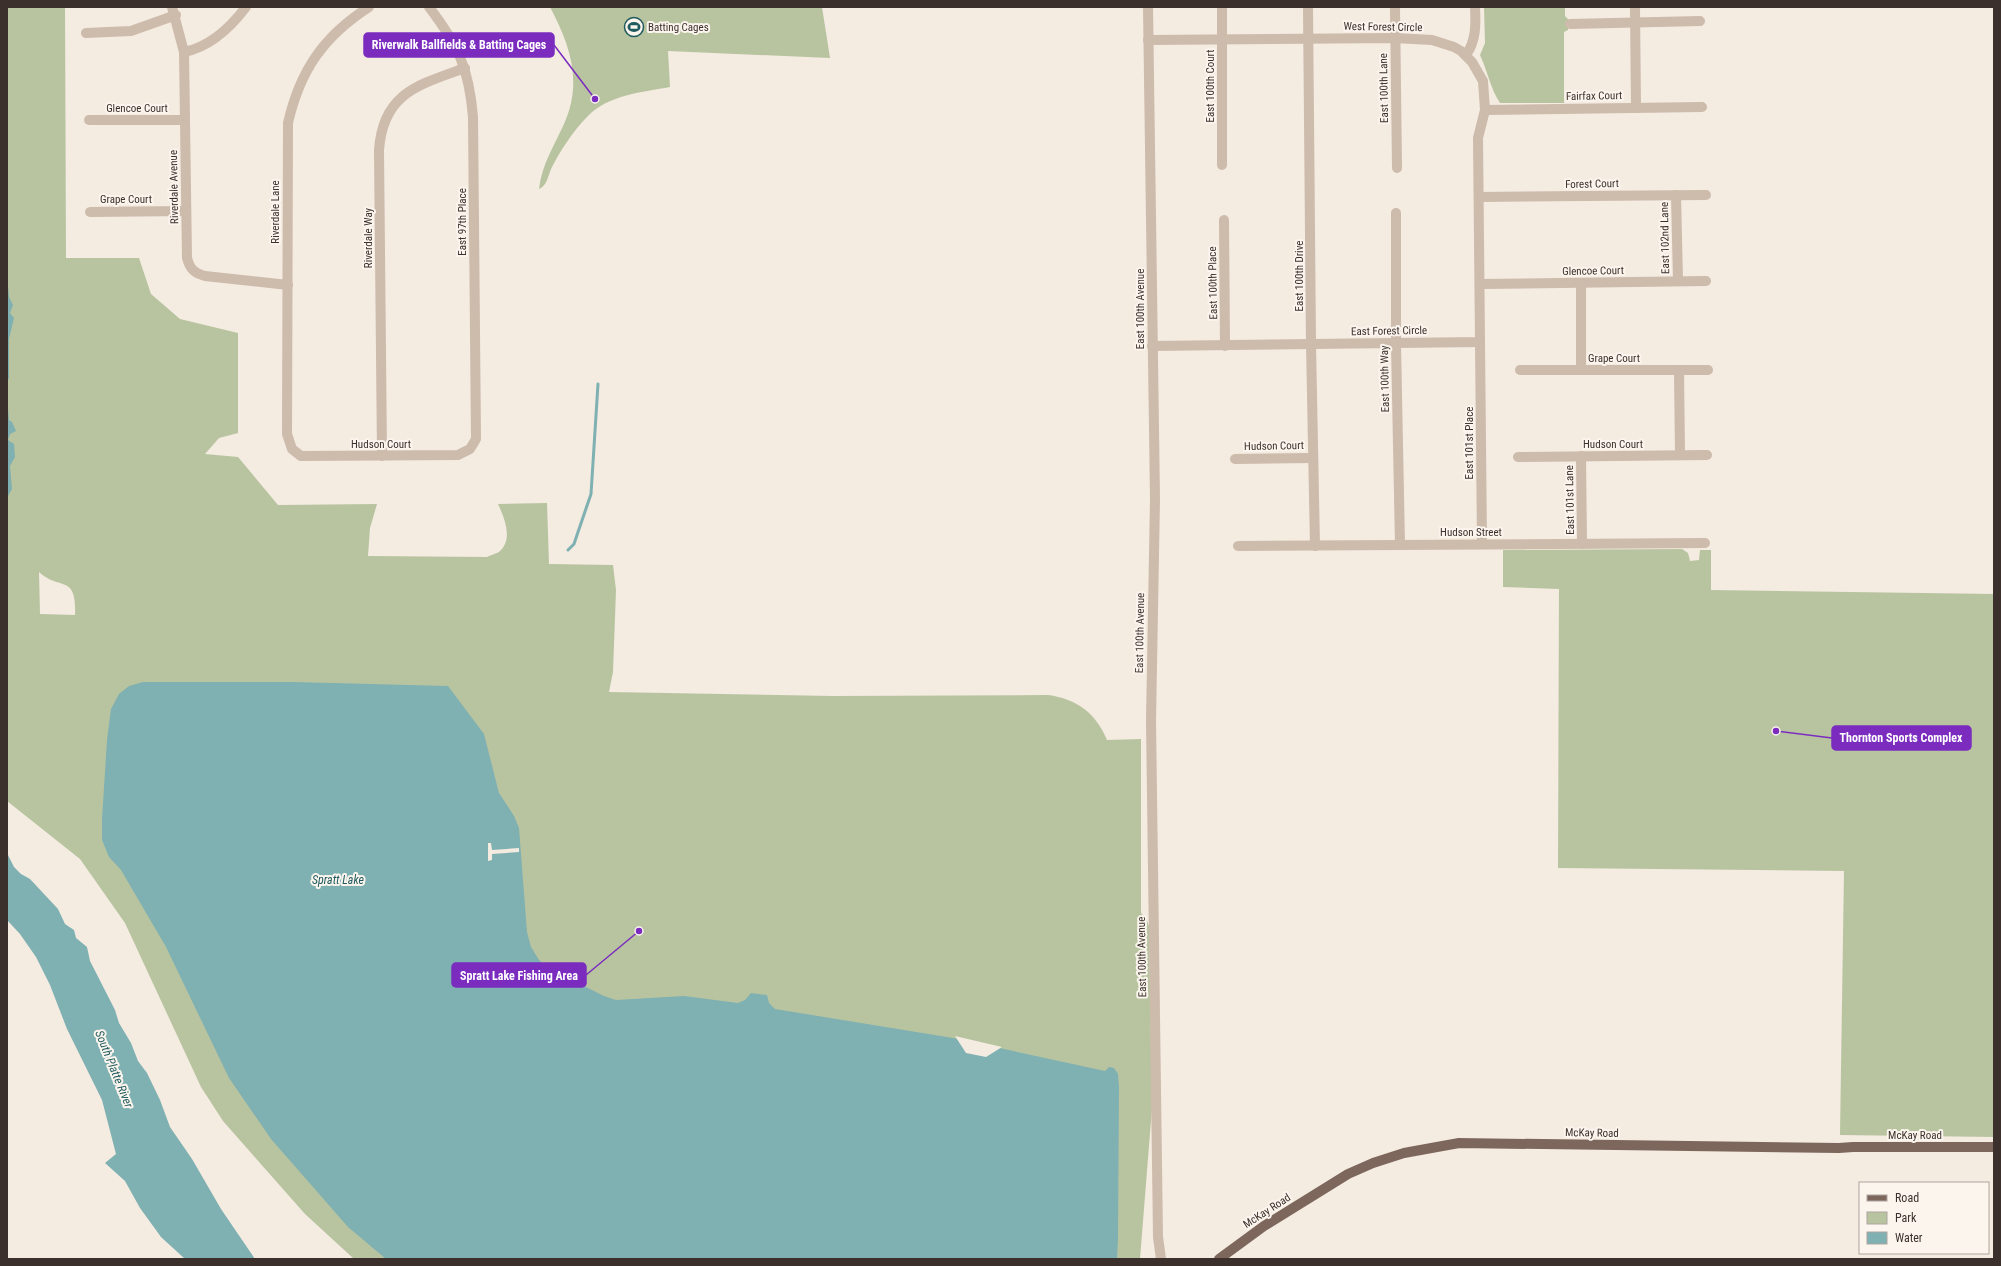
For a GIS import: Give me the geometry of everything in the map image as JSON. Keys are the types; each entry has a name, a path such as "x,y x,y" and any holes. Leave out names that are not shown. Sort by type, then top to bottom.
{"main road":[{"name":"McKay Road","path":"1219,1259 1264,1226 1348,1174 1373,1163 1404,1153 1459,1143 1839,1148 1994,1147"}],"street":[{"path":"184,52 197,49 216,38 246,7"},
{"name":"Riverdale Lane","path":"290,446 287,434 287,138 293,104 307,69 320,50 340,28 369,7"},
{"name":"East 97th Place","path":"429,7 454,43 465,68 470,88 474,116 476,434 472,446"},
{"name":"East 100th Avenue","path":"1148,7 1155,499 1151,721 1158,1237 1161,1259"},
{"name":"East 100th Court","path":"1222,7 1222,165"},
{"name":"East 100th Drive","path":"1308,7 1311,344 1315,546"},
{"name":"East 100th Lane","path":"1394,7 1397,168"},
{"path":"1466,55 1472,46 1474,38 1476,7"},
{"path":"1635,7 1636,108"},
{"path":"86,33 131,31 174,11"},
{"name":"Riverdale Avenue","path":"174,11 184,52 187,258 194,272 205,276 288,284"},
{"path":"1570,24 1700,21"},
{"name":"West Forest Circle","path":"1148,40 1395,38 1432,40 1454,47 1466,55 1472,62 1482,81 1485,110 1478,138 1479,197"},
{"name":"Riverdale Way","path":"382,456 379,150 381,131 392,106 407,91 420,84 465,68"},
{"name":"Fairfax Court","path":"1485,110 1702,107"},
{"name":"Glencoe Court","path":"89,120 185,120"},
{"name":"Forest Court","path":"1479,197 1706,194"},
{"name":"East 102nd Lane","path":"1676,195 1678,282"},
{"path":"1479,197 1480,342"},
{"name":"Grape Court","path":"90,212 186,211"},
{"name":"East 100th Way","path":"1396,213 1396,344 1400,545"},
{"name":"East 100th Place","path":"1224,220 1226,346"},
{"name":"Glencoe Court","path":"1480,284 1706,281"},
{"path":"1581,283 1581,370"},
{"name":"East Forest Circle","path":"1152,346 1480,342"},
{"name":"East 101st Place","path":"1480,342 1482,544"},
{"name":"Grape Court","path":"1520,370 1708,370"},
{"path":"1679,370 1680,455"},
{"name":"Hudson Court","path":"290,446 297,454 305,456 382,456 462,455 472,446"},
{"name":"Hudson Court","path":"1518,457 1707,455"},
{"name":"East 101st Lane","path":"1581,456 1582,544"},
{"name":"Hudson Court","path":"1235,459 1313,458"},
{"name":"Hudson Street","path":"1238,546 1705,543"}],"green space":[{"path":"7,7 65,7 66,258 139,258 151,294 180,319 238,333 238,433 219,438 205,454 238,457 278,505 377,504 370,528 368,556 487,557 499,552 504,547 506,541 507,535 505,522 498,504 547,503 549,564 613,565 616,590 613,672 609,692 833,696 1048,695 1068,700 1084,709 1097,722 1107,740 1141,739 1141,913 1146,918 1149,926 1152,1108 1140,1259 354,1259 305,1214 223,1121 201,1087 125,923 80,859 7,801","holes":["39,572 46,578 70,588 75,602 75,615 40,614"]},
{"path":"550,7 822,7 830,58 668,51 670,87 626,96 605,103 596,109 582,122 572,135 551,169 546,183 539,189 543,171 564,124 570,108 573,93 572,64 563,35"},
{"path":"1484,7 1565,7 1565,16 1568,19 1568,30 1564,32 1564,103 1500,103 1494,92 1480,55 1485,43"},
{"path":"1682,549 1688,553 1690,561 1699,560 1700,550 1711,550 1711,590 1994,594 1994,1137 1840,1135 1844,871 1558,868 1559,589 1503,587 1503,550"}],"water":[{"path":"7,274 9,297 13,305 10,313 14,318 9,339 9,378 7,382"},
{"path":"7,396 9,420 12,422 16,431 10,434 8,440 14,444 15,457 10,466 12,489 7,498"},
{"name":"Spratt Lake","path":"143,682 293,682 448,686 484,734 499,793 514,816 519,828 527,932 531,947 539,960 548,968 604,996 616,1000 684,996 738,1003 745,1000 751,993 767,995 769,1003 775,1009 953,1038 1105,1071 1109,1067 1114,1068 1118,1074 1119,1087 1117,1259 386,1259 348,1227 271,1139 229,1078 166,947 121,870 109,857 102,840 102,819 107,740 111,709 119,694 129,686"},
{"name":"South Platte River","path":"7,853 14,867 21,874 30,879 58,909 65,924 74,930 76,938 87,947 90,961 115,1010 119,1023 131,1043 138,1061 147,1073 160,1100 170,1127 192,1159 221,1209 255,1259 185,1259 161,1237 140,1208 125,1181 105,1163 116,1154 102,1100 67,1029 50,985 36,957 20,934 7,920"}],"pier":[{"path":"488,843 491,843 492,850 519,848 519,852 492,854 492,860 488,861"},
{"path":"955,1036 1002,1047 986,1057 966,1053"}],"waterway":[{"path":"568,550 574,544 591,494 598,384"}],"place":[{"name":"Batting Cages","path":"634,27"},
{"name":"Riverwalk Ballfields & Batting Cages","path":"595,99"},
{"name":"Thornton Sports Complex","path":"1776,731"},
{"name":"Spratt Lake Fishing Area","path":"639,931"}]}
